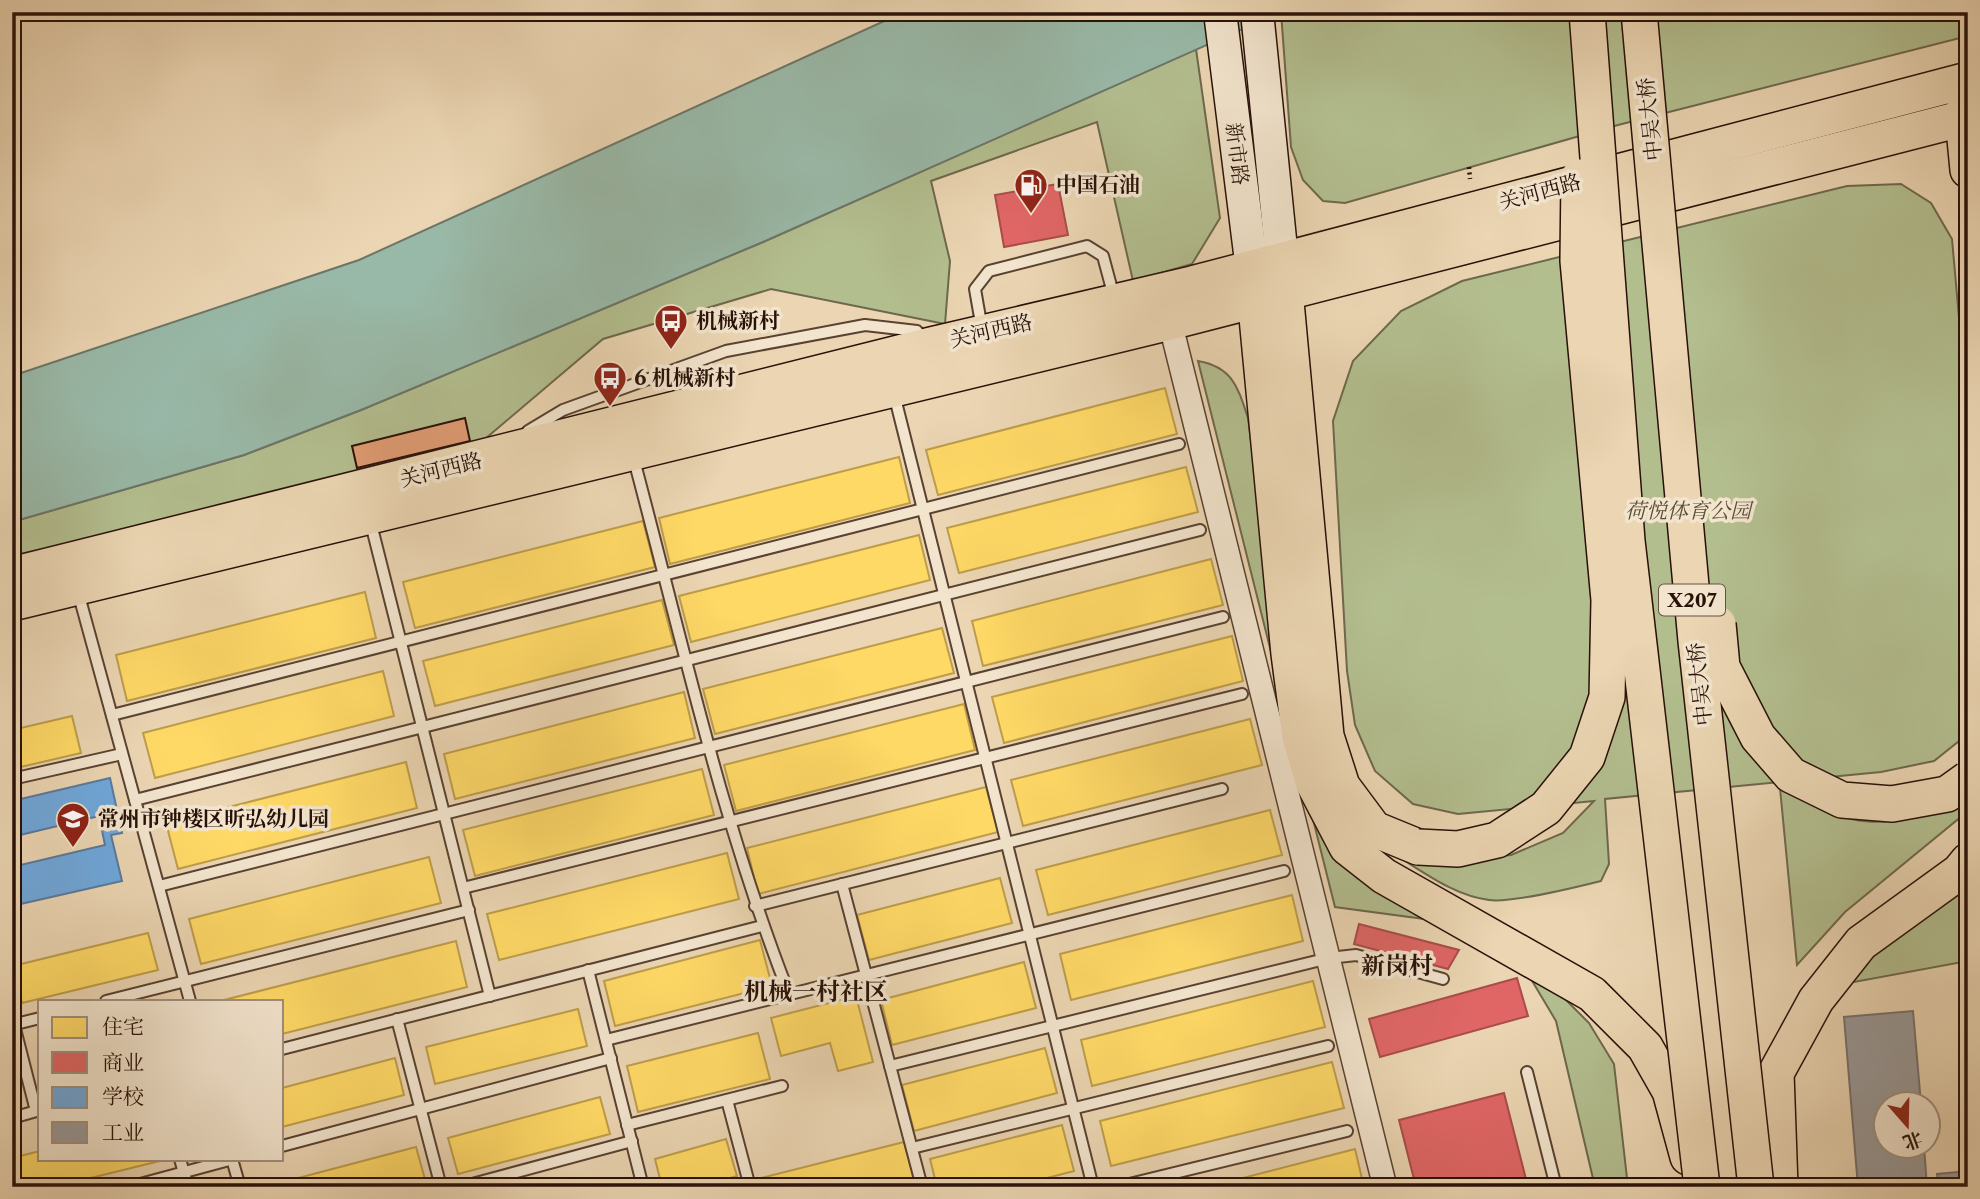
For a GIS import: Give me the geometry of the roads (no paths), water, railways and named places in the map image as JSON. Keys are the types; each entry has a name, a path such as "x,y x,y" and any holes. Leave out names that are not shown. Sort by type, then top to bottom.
{"main road":[{"path":"1268,279 1326,736 1342,786 1374,829 1418,848 1458,849 1497,840 1546,808 1587,757 1607,697 1609,600 1578,261 1585,12"},
{"name":"X207","path":"1585,12 1627,541 1702,1187"},
{"path":"1641,12 1666,122 1703,445 1722,667 1758,737 1791,775 1842,800 1892,804 1947,794 1968,779"},
{"name":"中吴大桥","path":"1641,12 1696,641 1756,1187"},
{"name":"关河西路","path":"12,603 1170,321 1268,279 1968,80"},
{"path":"1966,108 1968,170"},
{"name":"关河西路","path":"12,575 479,461 931,345 1116,303 1268,279 1966,108"},
{"path":"1268,279 1300,737 1314,784 1347,847 1384,876 1592,994 1645,1046 1670,1091 1696,1187"},
{"path":"1780,1187 1776,1073 1816,1000 1861,943 1959,872 1968,861"}],"street":[{"name":"新市路","path":"1257,22 1268,279"},
{"name":"新市路","path":"1221,26 1268,279"},
{"path":"1170,321 1385,1187"}],"lane":[{"path":"983,333 975,289 989,271 1087,246 1103,256 1116,303"},
{"path":"892,388 1032,933 1093,1187"},
{"path":"112,715 1179,444"},
{"path":"632,451 729,822 755,906 789,994"},
{"path":"369,515 490,996"},
{"path":"135,800 947,597 1200,530"},
{"path":"77,587 190,1000"},
{"path":"159,886 1223,617"},
{"path":"463,888 1242,694"},
{"path":"12,779 122,754"},
{"path":"755,906 1222,789"},
{"path":"606,1040 1284,871"},
{"path":"842,884 922,1187"},
{"path":"110,1000 469,909"},
{"path":"284,1048 762,926"},
{"path":"890,1066 1329,958 1356,955 1443,979"},
{"path":"588,970 643,1187"},
{"path":"12,1118 38,1111 13,1025 38,1019"},
{"path":"397,1019 441,1187"},
{"path":"912,1148 1328,1046"},
{"path":"284,1145 611,1058"},
{"path":"1527,1072 1556,1187"},
{"path":"628,1125 782,1086"},
{"path":"727,1100 747,1186"},
{"path":"1117,1187 1347,1131"},
{"path":"461,1187 632,1141"},
{"path":"180,1160 188,1187"},
{"path":"129,1187 229,1160"},
{"path":"233,1160 240,1187"}],"place":[{"name":"中国石油","path":"1031,215"},
{"name":"机械新村","path":"671,351"},
{"name":"6 机械新村","path":"610,408"},
{"name":"常州市钟楼区昕弘幼儿园","path":"73,849"}],"district":[{"name":"新岗村","path":"1397,966"},
{"name":"机械一村社区","path":"816,992"}],"park label":[{"name":"荷悦体育公园","path":"1688,511"}]}
